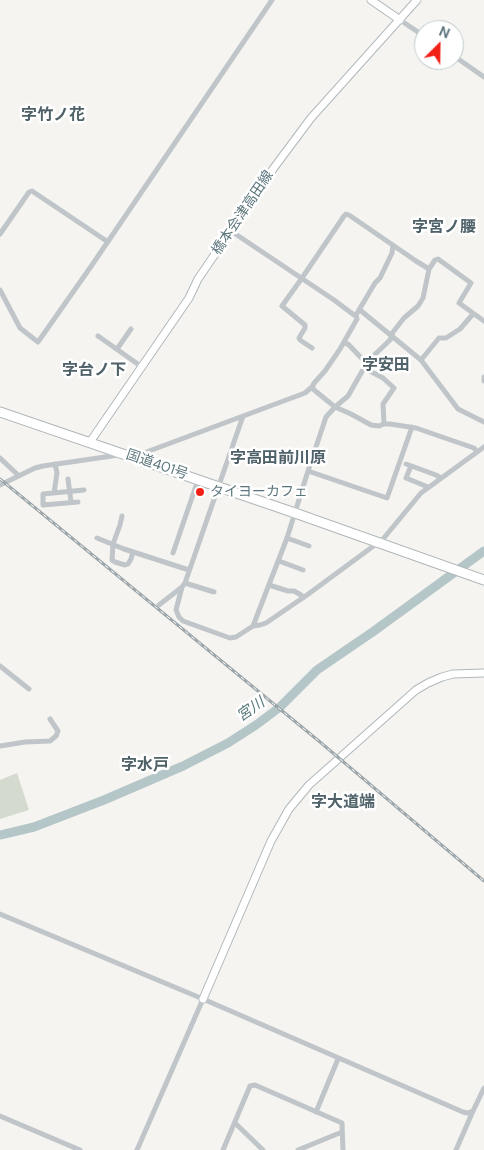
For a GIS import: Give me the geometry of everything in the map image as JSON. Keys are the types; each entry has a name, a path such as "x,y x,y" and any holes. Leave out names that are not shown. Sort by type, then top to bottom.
{"highway":[{"name":"国道401号","path":"0,412 484,580"}],"main road":[{"path":"371,0 400,20"},
{"name":"橋本会津高田線","path":"90,442 189,298 198,279 273,169 311,118 417,0"},
{"path":"203,999 271,841 289,809 309,785 416,690 428,683 454,674 484,673"}],"street":[{"path":"0,290 20,328 38,342 272,0"},
{"path":"400,20 414,29"},
{"path":"464,63 484,77"},
{"path":"0,234 29,192 32,191 108,242"},
{"path":"312,348 299,338 305,326 282,306 346,214 429,269"},
{"path":"231,232 302,278 354,315 358,312"},
{"path":"137,458 141,454 304,393 313,386 334,360 357,319 358,312 384,271 392,253 393,245"},
{"path":"253,626 287,538 326,417 334,407 348,396 368,361 390,340 393,332 404,318 418,306 423,298 429,269 435,260 438,259 471,283 458,303 484,321"},
{"path":"358,312 422,360 458,409 484,422"},
{"path":"422,360 439,338 446,338 460,329 473,314"},
{"path":"117,350 131,329"},
{"path":"98,336 142,366"},
{"path":"344,342 355,351 366,366 394,388 383,404 384,424"},
{"path":"313,386 313,389 334,407 371,425 379,426 384,424 416,428 474,448 477,452"},
{"path":"243,416 176,607 179,617 183,621 230,638 236,637 253,626 266,623 378,542 428,487 484,447"},
{"path":"308,471 387,498 412,427"},
{"path":"0,485 34,468 120,455 122,453"},
{"path":"0,458 18,475"},
{"path":"54,493 57,473 55,464"},
{"path":"428,487 406,478 409,465 441,478"},
{"path":"68,479 71,502"},
{"path":"173,553 198,480"},
{"path":"78,502 43,505 43,494 84,490"},
{"path":"122,516 113,544 112,560 120,565 128,564 133,552"},
{"path":"98,538 133,552 189,570"},
{"path":"287,538 309,546"},
{"path":"278,561 303,570"},
{"path":"183,584 214,592"},
{"path":"159,605 183,584"},
{"path":"269,585 288,592 294,591 303,598"},
{"path":"0,666 29,689"},
{"path":"0,746 50,741 56,736 58,730 50,719"},
{"path":"0,914 203,999 455,1109 467,1113 473,1112"},
{"path":"137,1150 203,999"},
{"path":"316,1112 338,1059"},
{"path":"223,1150 250,1086 255,1085 342,1123 343,1150"},
{"path":"456,1150 484,1088"},
{"path":"0,1116 80,1150"},
{"path":"235,1123 263,1150"},
{"path":"298,1150 342,1132"}],"shaded area":[{"path":"17,773 29,810 0,819 0,780"}],"waterway":[{"name":"宮川","path":"0,835 34,827 104,800 183,766 228,743 280,707 317,670 484,551"}],"railway":[{"path":"0,479 320,742 484,881"}],"place":[{"name":"タイヨーカフェ","path":"200,492"}],"district":[{"name":"字竹ノ花","path":"53,116"},
{"name":"字宮ノ腰","path":"444,228"},
{"name":"字安田","path":"386,366"},
{"name":"字台ノ下","path":"94,371"},
{"name":"字高田前川原","path":"278,459"},
{"name":"字水戸","path":"145,766"},
{"name":"字大道端","path":"343,803"}]}
